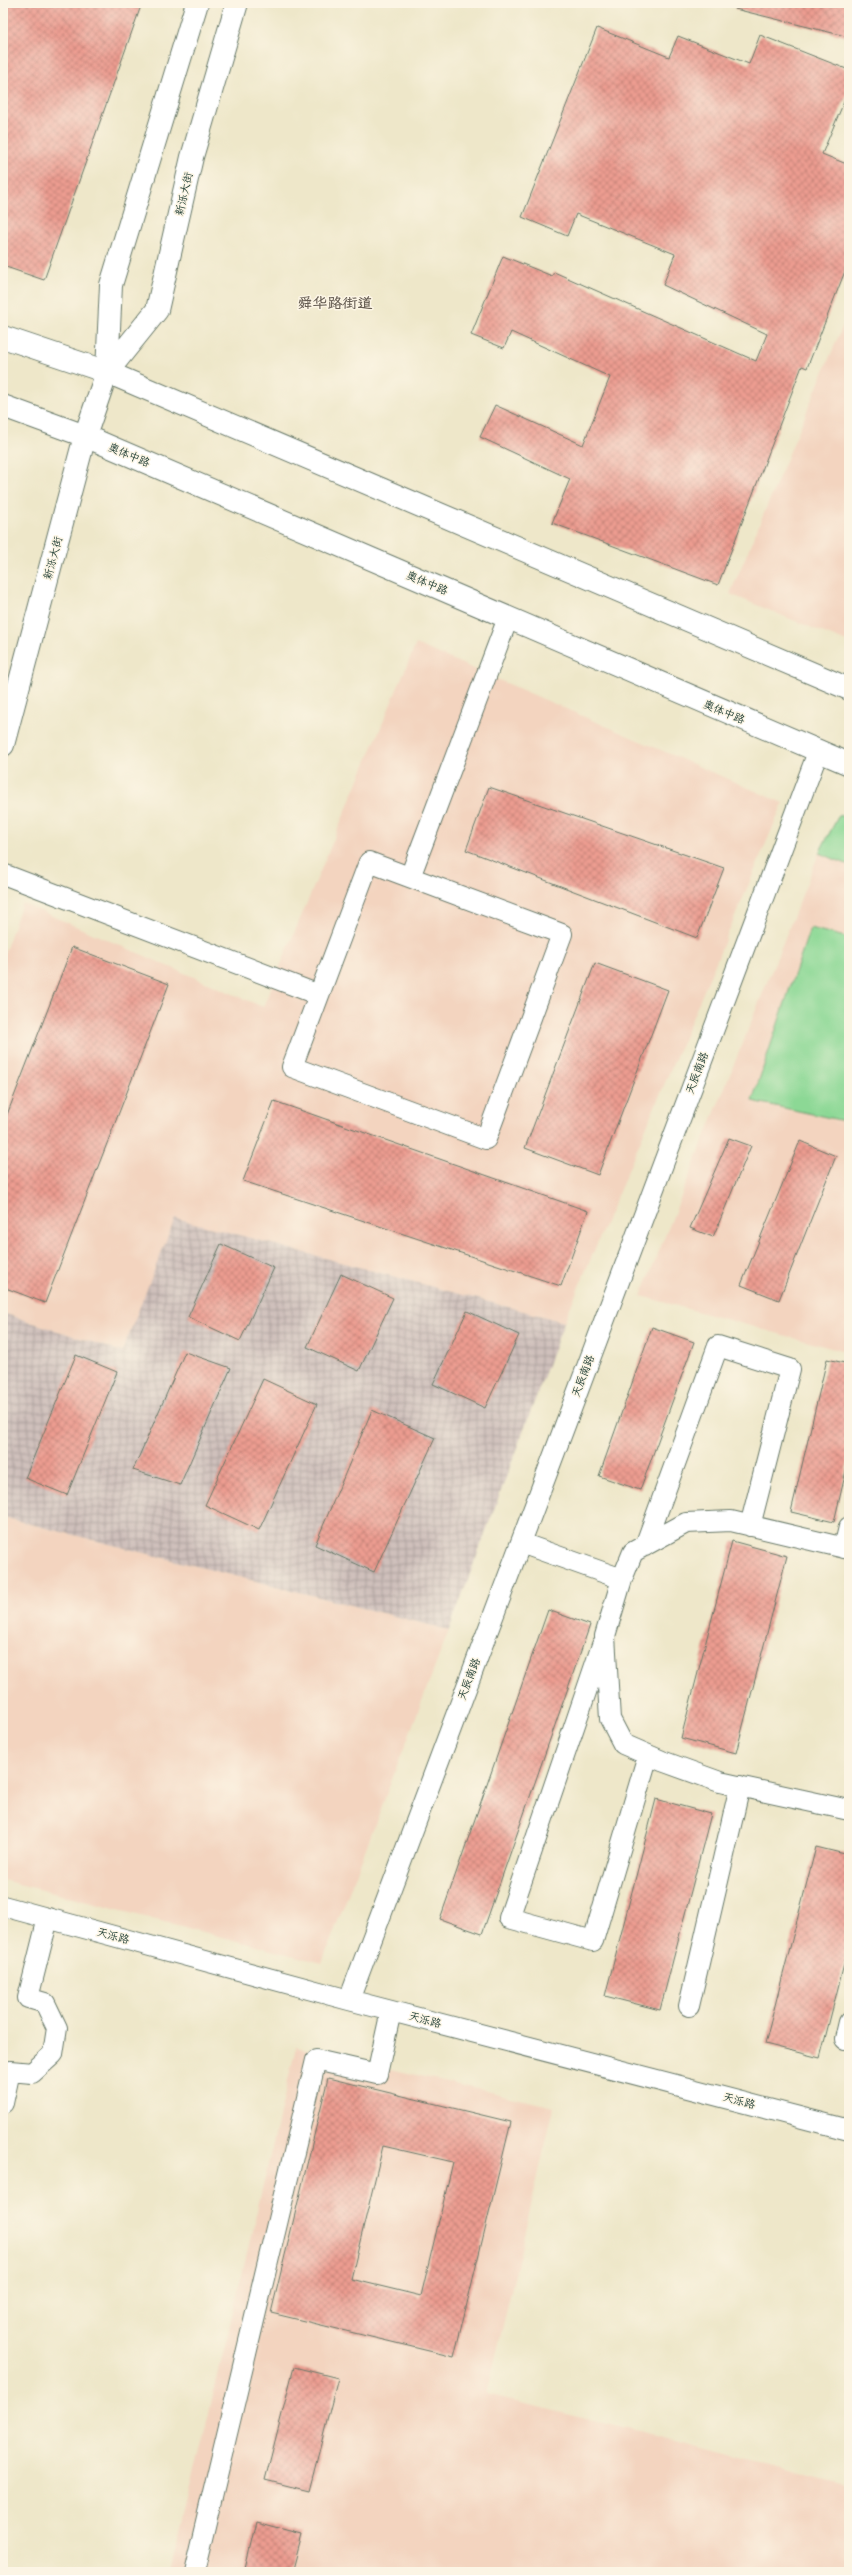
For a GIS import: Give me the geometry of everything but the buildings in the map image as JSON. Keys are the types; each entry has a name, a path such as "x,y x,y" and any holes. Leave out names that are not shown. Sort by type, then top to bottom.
{"main road":[{"name":"新泺大街","path":"3,745 6,723 85,436 107,372 111,285 197,3"},
{"name":"新泺大街","path":"107,372 157,310 192,157 237,3"},
{"path":"3,337 107,372 849,689"},
{"name":"奥体中路","path":"3,406 85,436 818,752 849,764"}],"street":[{"path":"410,877 508,618"},
{"name":"天辰南路","path":"349,2000 818,752"},
{"path":"369,862 410,877 562,934 486,1139 292,1067 369,862"},
{"path":"3,874 319,995"},
{"path":"645,1546 718,1346 790,1369 750,1526"},
{"path":"648,1755 593,1941 509,1918 605,1636 622,1579 633,1552 686,1524 731,1522 846,1548 849,1526"},
{"path":"521,1543 622,1579"},
{"path":"605,1636 610,1719 623,1744 720,1782 849,1810"},
{"path":"689,2006 740,1786"},
{"name":"天泺路","path":"3,1906 349,2000 849,2130"},
{"path":"3,2103 10,2071 32,2073 53,2054 57,2028 44,2003 28,1998 48,1918"},
{"path":"194,2572 316,2060 376,2074 391,2011"}],"shaded area":[{"path":"849,311 849,643 730,594"},
{"path":"416,644 783,803 564,1322 177,1219 122,1352 3,1313 3,957 22,903 263,1007"},
{"path":"819,853 849,865 849,1353 641,1296"},
{"path":"175,1218 564,1322 449,1630 3,1517 3,1313 122,1352"},
{"path":"3,1517 449,1630 322,1963 3,1880"},
{"path":"296,2047 554,2107 487,2394 849,2485 849,2572 171,2572"}],"green space":[{"path":"839,815 849,819 849,865 819,853"},
{"path":"810,928 849,938 849,1122 752,1101"}],"district":[{"name":"舜华路街道","path":"335,303"}]}
